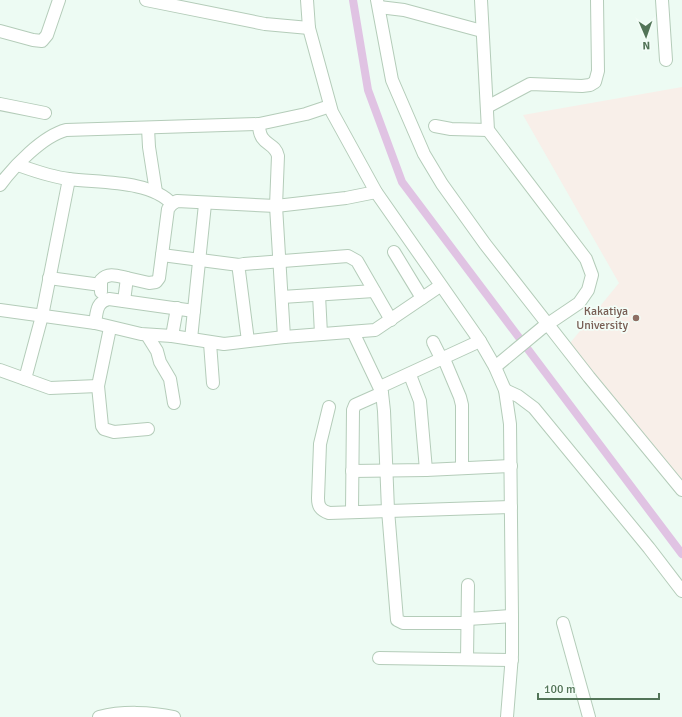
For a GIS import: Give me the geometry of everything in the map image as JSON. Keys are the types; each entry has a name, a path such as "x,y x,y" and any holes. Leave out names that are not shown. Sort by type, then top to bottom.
{"street":[{"path":"0,30 33,40 42,41 47,35 59,0"},
{"path":"146,0 182,4 265,24 309,28"},
{"path":"307,0 309,28 332,112 376,192 440,286 480,341 499,364 505,390 510,424 512,660 508,717"},
{"path":"481,0 488,130 586,259 592,275 588,290 579,302 546,325 499,364"},
{"path":"486,107 530,84 590,86 595,82 598,71 597,0"},
{"path":"662,0 666,60"},
{"path":"482,31 378,4 392,80 424,154 442,184 546,325 682,490"},
{"path":"0,104 45,113"},
{"path":"0,184 28,154 59,132 75,128 148,128 259,124 306,114 330,106"},
{"path":"259,124 259,133 263,140 277,152 276,206 284,336"},
{"path":"435,126 451,129 488,130"},
{"path":"148,128 149,147 156,192"},
{"path":"18,165 40,173 69,179 116,184 156,192 165,196 172,204"},
{"path":"25,379 42,316 69,179"},
{"path":"95,323 98,306 100,303 101,280 107,275 149,283 156,282 159,278 166,219 168,209 172,204 184,200 205,204 276,206 346,198 376,192"},
{"path":"191,339 205,204"},
{"path":"394,252 422,298"},
{"path":"162,256 239,265 348,256 357,261 391,320"},
{"path":"239,265 248,341"},
{"path":"49,278 101,285"},
{"path":"124,301 127,278"},
{"path":"0,310 95,323 110,328 147,335 172,336 224,344 284,336 375,330 440,286"},
{"path":"282,297 374,291"},
{"path":"319,295 321,334"},
{"path":"100,303 109,299 194,311"},
{"path":"172,336 177,308"},
{"path":"110,328 98,386 104,429 114,432 148,429"},
{"path":"353,332 381,390 384,411 385,470 397,620 404,623 467,621 512,616"},
{"path":"147,335 157,351 160,362 170,379 174,403"},
{"path":"352,511 352,415 354,406 410,375 480,341"},
{"path":"433,342 443,360 462,405 462,468"},
{"path":"210,343 213,383"},
{"path":"0,370 50,388 98,386"},
{"path":"410,375 420,401 426,470"},
{"path":"505,390 518,396 534,408 649,548 682,591"},
{"path":"328,407 318,457 318,505 321,509 328,513 352,511 511,507"},
{"path":"352,471 426,470 511,466"},
{"path":"467,659 468,585"},
{"path":"563,623 589,717"},
{"path":"379,658 512,660"},
{"path":"99,717 109,714 142,714 174,717"}],"shaded area":[{"name":"Kakatiya University","path":"682,87 682,496 562,353 619,283 523,115"}],"waterway":[{"path":"353,0 368,90 402,182 682,554"}],"place":[{"name":"Kakatiya University","path":"636,318"}]}
